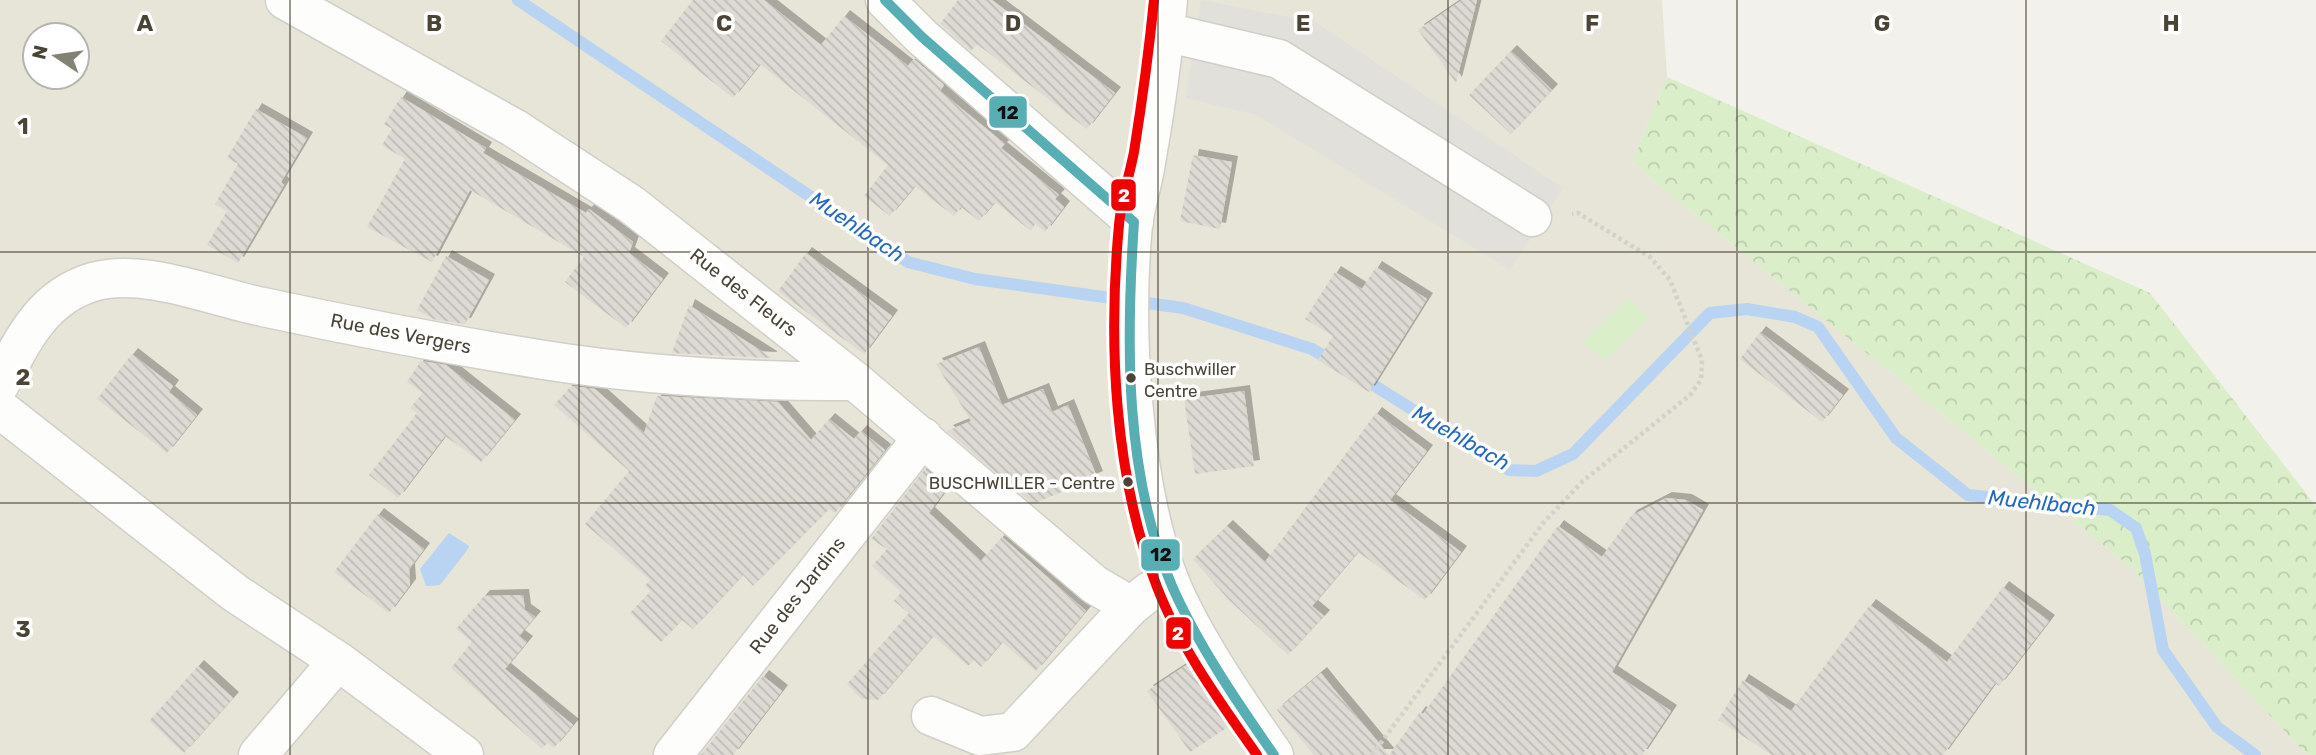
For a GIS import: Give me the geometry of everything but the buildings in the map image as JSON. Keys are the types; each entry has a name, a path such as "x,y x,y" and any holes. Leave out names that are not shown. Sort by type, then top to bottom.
{"street":[{"name":"Rue des Fleurs","path":"285,0 514,128 632,205 855,381 1095,585 1131,606"},
{"path":"885,0 922,37 1134,222"},
{"path":"1274,755 1241,708 1171,584 1149,506 1139,452 1129,274 1134,222 1145,168 1167,16 1279,59 1532,217"},
{"name":"Rue des Vergers","path":"0,384 21,341 50,306 91,282 126,277 263,307 544,360 628,371 767,381 855,381"},
{"path":"0,409 235,593 338,661 464,755"},
{"name":"Rue des Jardins","path":"673,755 923,437"},
{"path":"931,716 980,736 1013,732 1131,606 1150,591 1171,584"},
{"path":"258,755 338,661"}],"path":[{"path":"1372,755 1544,522 1583,481 1690,395 1700,380 1702,360 1670,280 1650,257 1578,213 1532,217"}],"shaded area":[{"path":"0,0 1662,0 1667,77 1632,163 2133,569 2307,755 0,755"},
{"path":"1201,0 1315,22 1563,188 1510,270 1257,115 1186,98"}],"green space":[{"path":"1667,77 2150,293 2316,506 2316,755 2307,755 2133,569 1632,163"},
{"path":"1628,299 1649,317 1605,361 1583,342"}],"water":[{"path":"449,533 469,546 468,549 440,585 426,586 420,569"}],"waterway":[{"name":"Muehlbach","path":"518,0 908,262 975,279 1183,308 1312,349 1334,362"},
{"name":"Muehlbach","path":"1359,376 1509,470 1536,471 1573,454 1710,313 1747,309 1795,317 1818,327 1896,438 1968,495 2110,510 2136,528 2145,554 2163,650 2217,727 2255,755"}],"transit line":[{"name":"12","path":"885,0 922,37 1134,222"},
{"name":"2","path":"1154,0 1134,152 1120,216 1116,270 1115,362 1123,455 1143,544 1166,609 1202,674 1257,755"},
{"name":"12","path":"1134,222 1130,313 1132,407 1145,499 1156,543 1172,586 1194,630 1232,694 1274,755"}],"place":[{"name":"Buschwiller Centre","path":"1131,378"},
{"name":"BUSCHWILLER - Centre","path":"1128,482"}]}
